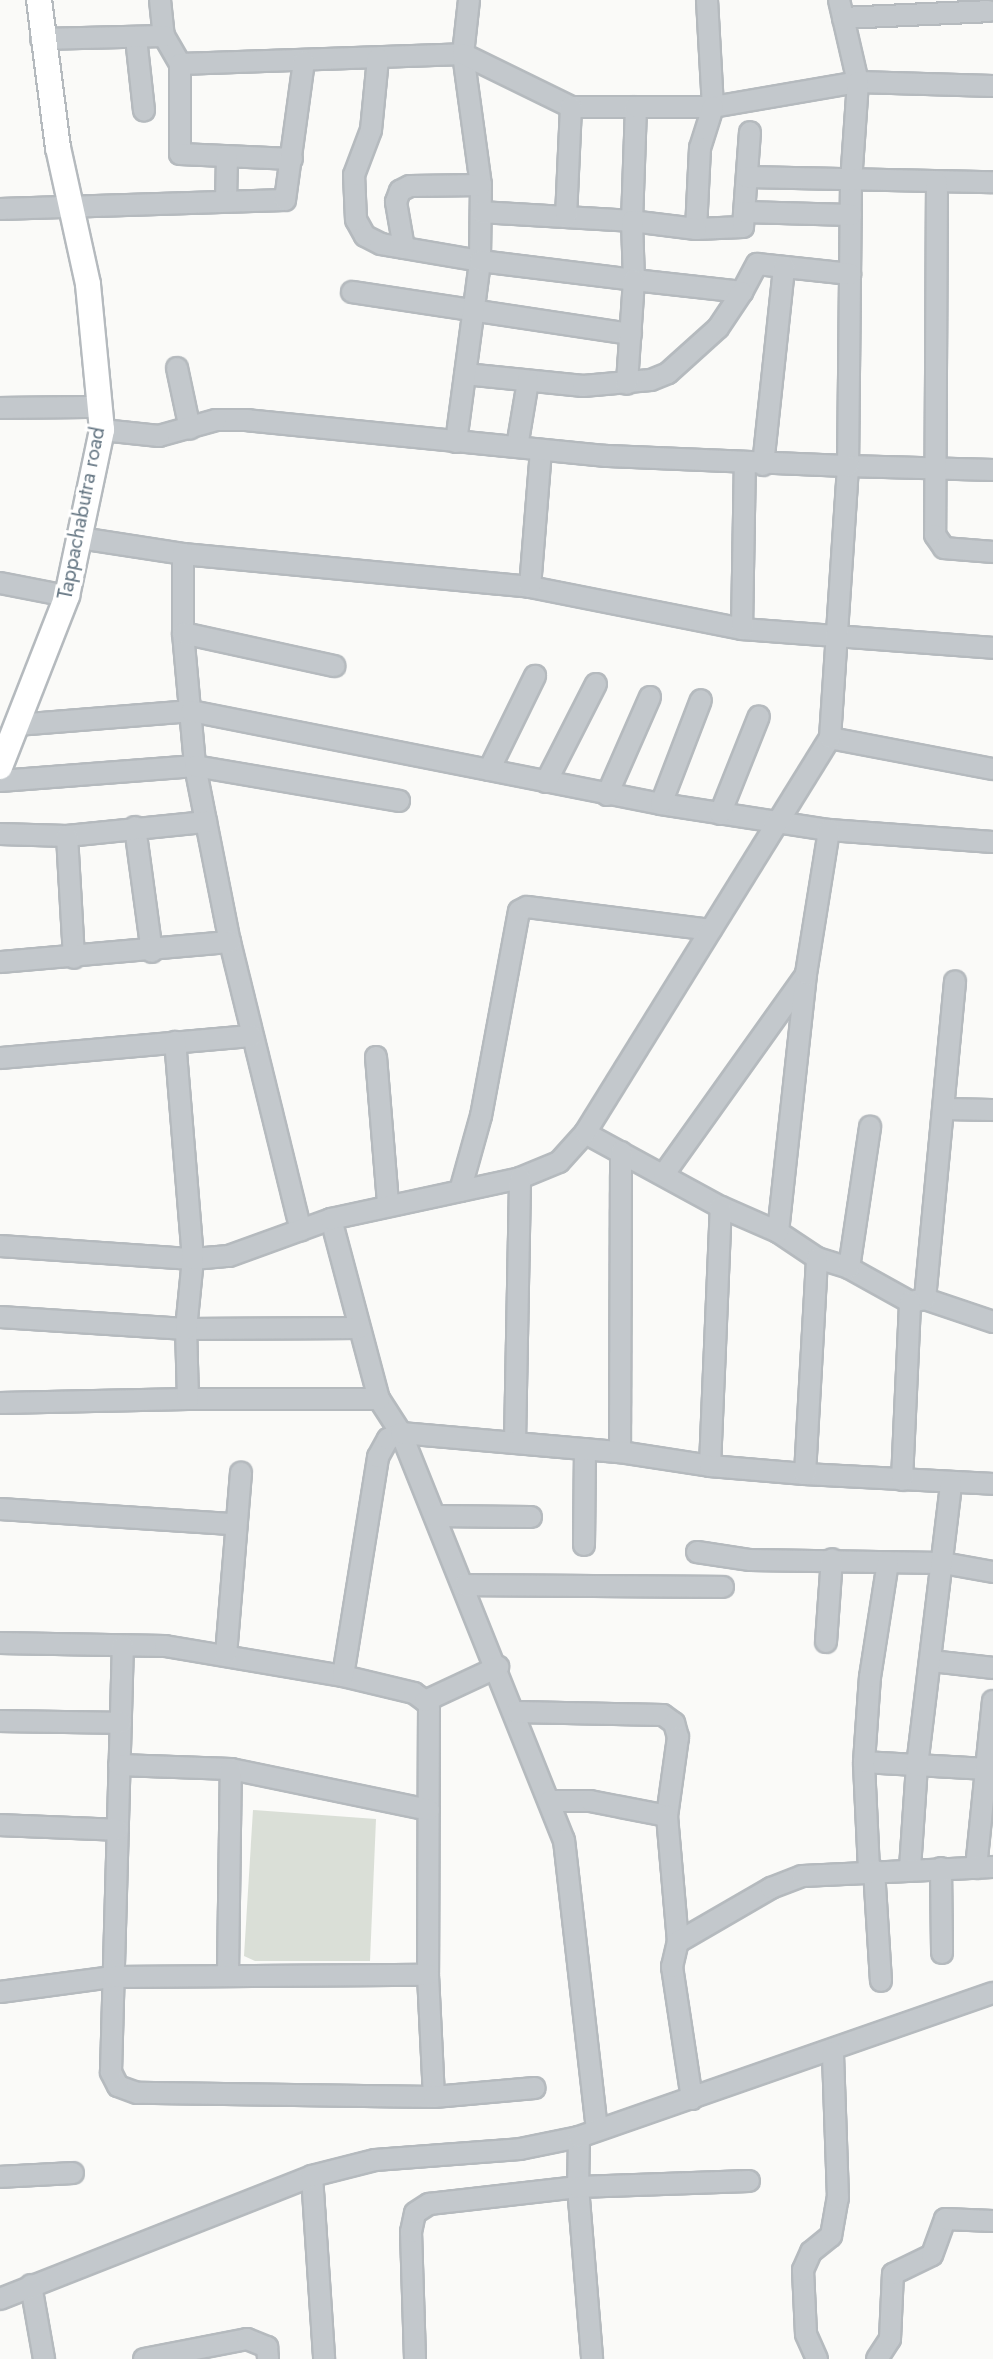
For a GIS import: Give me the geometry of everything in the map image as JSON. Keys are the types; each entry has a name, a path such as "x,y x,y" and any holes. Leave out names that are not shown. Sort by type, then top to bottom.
{"main road":[{"name":"Tappachabutra road","path":"0,767 67,596 80,538 100,419 88,285 69,207 41,39 39,0"}],"street":[{"path":"160,0 164,36 180,64 180,154 292,159"},
{"path":"456,442 480,261 481,185 463,54 469,0"},
{"path":"696,229 700,148 713,107 707,0"},
{"path":"0,1246 193,1259 260,1248 331,1219 388,1204 520,1178 559,1162 585,1133 711,930 782,821 830,738 840,640 848,466 851,183 858,82 841,9 992,8"},
{"path":"41,39 164,36"},
{"path":"135,38 144,111"},
{"path":"180,64 463,54 571,107 713,107 858,82 993,86"},
{"path":"378,58 371,130 354,175 356,220 365,237 404,248 480,261 742,292"},
{"path":"0,208 285,200 304,61"},
{"path":"566,217 571,107"},
{"path":"627,384 634,280 632,221 636,107"},
{"path":"481,212 632,221 696,229 740,230 744,212 750,132"},
{"path":"226,201 227,157"},
{"path":"747,177 851,183 993,182"},
{"path":"937,182 939,468 935,535 944,548 993,552"},
{"path":"404,248 396,202 400,191 410,186 481,185"},
{"path":"744,212 851,215"},
{"path":"465,374 583,386 627,384 668,373 718,328 757,264 850,274"},
{"path":"742,628 754,464 784,267"},
{"path":"352,292 631,334"},
{"path":"177,368 190,429"},
{"path":"517,447 528,381"},
{"path":"0,408 100,419 159,436 216,420 248,420 541,450 754,464 993,470"},
{"path":"530,587 541,450"},
{"path":"80,538 183,554 530,587 742,628 840,640 993,648"},
{"path":"183,554 183,633 195,766 230,942 301,1230"},
{"path":"0,583 67,596"},
{"path":"183,633 334,666"},
{"path":"489,770 535,676"},
{"path":"546,782 596,684"},
{"path":"607,795 650,697"},
{"path":"661,804 701,700"},
{"path":"17,725 191,711 607,795 720,814 782,821 829,830 993,842"},
{"path":"720,814 759,716"},
{"path":"830,738 993,769"},
{"path":"0,781 195,766 399,801"},
{"path":"0,834 68,836 135,827 206,822"},
{"path":"135,827 152,952"},
{"path":"778,1232 806,974 829,830"},
{"path":"68,836 74,958"},
{"path":"460,1191 481,1116 519,910 527,908 711,930"},
{"path":"0,962 152,952 230,942"},
{"path":"664,1174 806,974"},
{"path":"902,1479 917,1301 945,1109 955,981"},
{"path":"0,1058 252,1036"},
{"path":"175,1042 193,1259 186,1329 188,1399"},
{"path":"376,1057 388,1204"},
{"path":"945,1109 993,1110"},
{"path":"849,1268 870,1128"},
{"path":"585,1133 664,1174 721,1208 778,1232 817,1258 849,1268 917,1301 993,1322"},
{"path":"620,1452 621,1152"},
{"path":"515,1442 520,1178"},
{"path":"710,1466 721,1208"},
{"path":"331,1219 379,1399 401,1433 516,1712 564,1840 575,1915 579,2000 597,2129"},
{"path":"806,1474 817,1258"},
{"path":"0,1317 186,1329 359,1328"},
{"path":"0,1403 188,1399 379,1399"},
{"path":"343,1676 378,1457 388,1439 401,1433 620,1452 710,1466 951,1484 993,1484"},
{"path":"584,1545 585,1449"},
{"path":"226,1655 241,1473"},
{"path":"910,1868 917,1766 951,1484"},
{"path":"0,1509 235,1524"},
{"path":"435,1516 531,1517"},
{"path":"697,1552 750,1560 832,1559 943,1563 993,1572"},
{"path":"826,1642 832,1559"},
{"path":"881,1981 864,1762 870,1677 888,1562"},
{"path":"464,1585 723,1587"},
{"path":"0,1643 165,1646 343,1676 414,1693 425,1701 433,1726 429,1810 428,1975 434,2097"},
{"path":"123,1646 111,2072 118,2086 137,2092 434,2097 535,2088"},
{"path":"931,1661 993,1668"},
{"path":"425,1701 498,1668"},
{"path":"678,1942 771,1888 802,1876 910,1868 984,1868 986,1769 993,1701"},
{"path":"516,1712 663,1715 674,1723 678,1737 667,1816 678,1942 672,1967 692,2100"},
{"path":"0,1721 121,1723"},
{"path":"864,1762 986,1769"},
{"path":"119,1765 231,1769 429,1810"},
{"path":"228,1973 231,1769"},
{"path":"550,1801 590,1801 667,1816"},
{"path":"0,1825 118,1830"},
{"path":"941,1868 942,1953"},
{"path":"0,1992 113,1977 228,1973 428,1975"},
{"path":"0,2299 312,2176 375,2160 520,2149 579,2137 597,2129 692,2100 833,2052 993,1993"},
{"path":"817,2359 806,2334 803,2270 811,2252 831,2236 838,2198 833,2052"},
{"path":"579,2137 578,2187 592,2359"},
{"path":"0,2177 73,2173"},
{"path":"312,2176 324,2359"},
{"path":"415,2359 411,2232 415,2213 429,2204 471,2197 578,2187 749,2181"},
{"path":"877,2359 890,2339 893,2274 932,2255 945,2219 993,2221"},
{"path":"31,2285 44,2359"},
{"path":"144,2359 247,2339 267,2347 268,2359"}],"shaded area":[{"path":"253,1810 376,1819 370,1961 255,1961 244,1956"}]}
